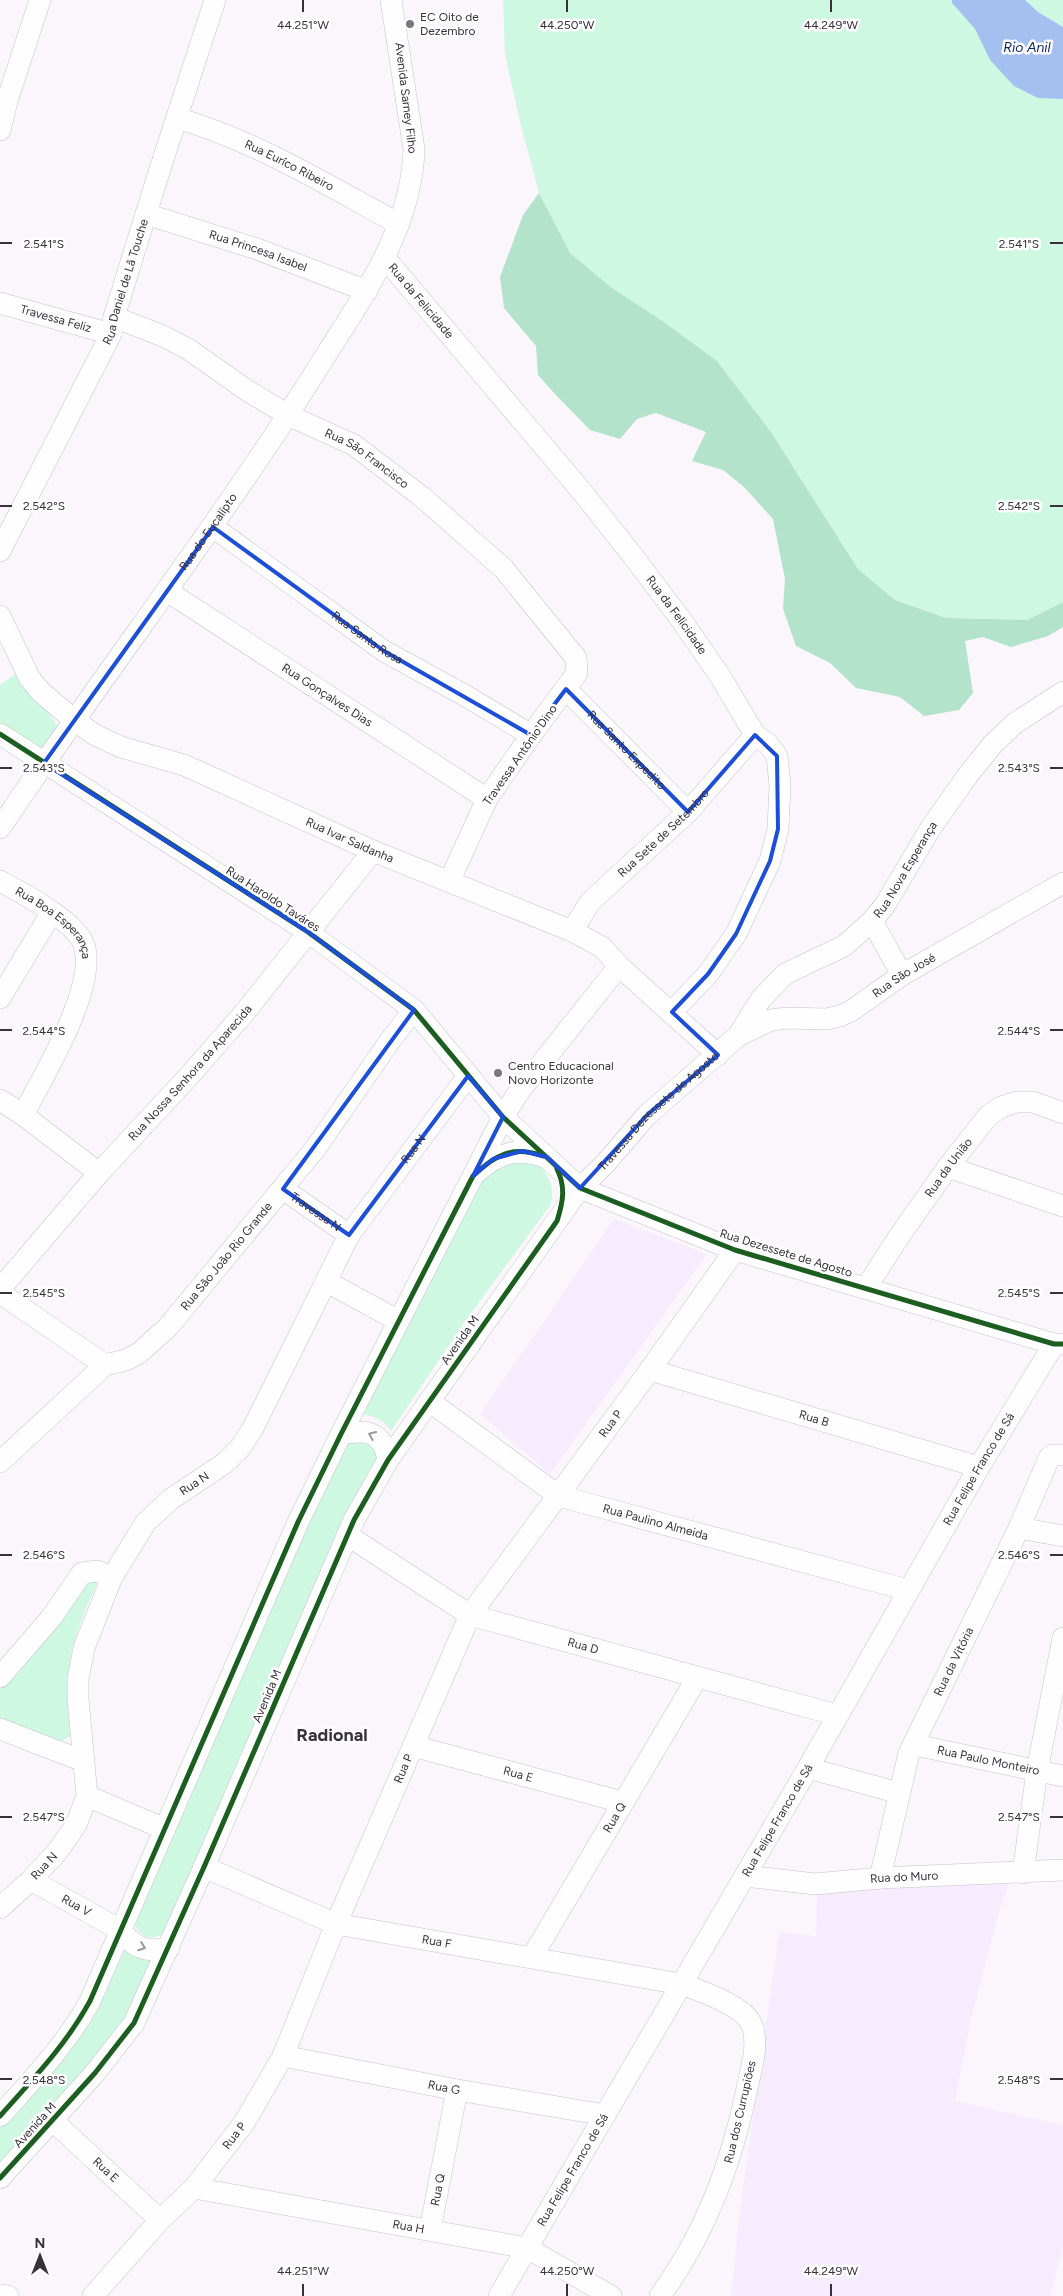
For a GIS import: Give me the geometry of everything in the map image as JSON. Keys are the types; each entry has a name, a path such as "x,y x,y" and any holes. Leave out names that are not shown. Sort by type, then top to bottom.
{"street":[{"path":"0,130 7,101 40,0"},
{"name":"Avenida Sarney Filho","path":"391,0 414,149 413,171 398,224"},
{"name":"Rua Daniel de Lã Touche","path":"0,551 113,325 211,2"},
{"name":"Rua Euríco Ribeiro","path":"177,118 206,126 248,144 398,224"},
{"name":"Rua Princesa Isabel","path":"146,214 257,249 367,291"},
{"name":"Rua do Eucalípto","path":"0,828 74,720 213,527 288,415 367,291 385,258 398,224"},
{"name":"Rua da Felicidade","path":"385,258 583,493 682,621 720,676 755,735 768,744 777,756 780,785 778,829 770,861 736,934 708,974 672,1012"},
{"name":"Travessa Feliz","path":"0,302 113,325"},
{"name":"Rua São Francisco","path":"113,325 163,336 188,349 248,391 288,415 354,445 422,496 503,568 576,658"},
{"name":"Rua Santa Rosa","path":"213,527 384,651 466,696 531,735"},
{"name":"Rua Gonçalves Dias","path":"167,591 487,799"},
{"name":"Rua Ivar Saldanha","path":"0,616 30,679 42,694 96,735 121,747 184,765 373,851 572,931 602,947 619,966 718,1055"},
{"name":"Travessa Antônio Dino","path":"449,882 487,799 577,673 576,658"},
{"name":"Rua Santo Expedito","path":"566,689 688,812"},
{"name":"Rua Nova Esperança","path":"738,1036 761,999 785,974 844,946 872,921 885,905 930,828 987,752 1014,724 1063,692"},
{"name":"Rua Haroldo Taváres","path":"0,734 308,932 414,1010 503,1117"},
{"name":"Rua Sete de Setembro","path":"572,931 590,902 688,812 755,735"},
{"name":"Rua Nossa Senhora da Aparecida","path":"0,1289 99,1173 232,1026 373,851"},
{"name":"Rua Boa Esperança","path":"0,881 52,912 75,931 84,944 87,969 81,993 58,1048 23,1115"},
{"name":"Rua São José","path":"738,1036 771,1020 787,1018 826,1019 852,1011 902,975 1063,883"},
{"path":"0,998 52,912"},
{"path":"872,921 902,975"},
{"path":"0,2116 62,2046 76,2027 122,1931 298,1522 503,1117 518,1093 619,966"},
{"name":"Rua São João Rio Grande","path":"0,1462 105,1365 126,1360 153,1342 180,1314 316,1149 392,1038 414,1010"},
{"name":"Travessa Dezessete de Agosto","path":"580,1188 604,1165 647,1115 738,1036"},
{"name":"Rua N","path":"0,1908 31,1880 67,1839 76,1826 87,1796 78,1699 80,1662 112,1577 146,1522 171,1500 225,1463 240,1448 253,1428 349,1234 468,1076"},
{"path":"0,1100 23,1115 99,1173"},
{"name":"Rua da União","path":"866,1288 900,1235 948,1167 988,1116 1001,1107 1017,1102 1033,1102 1063,1113"},
{"name":"Rua Dezessete de Agosto","path":"503,1117 580,1188 735,1250 1059,1344"},
{"path":"473,1176 493,1159 512,1152 532,1152 551,1161 564,1188 563,1202 556,1221"},
{"path":"948,1167 1063,1206"},
{"name":"Avenida M","path":"0,2178 95,2073 134,2023 204,1867 347,1535 388,1460 580,1188"},
{"name":"Travessa N","path":"283,1189 349,1234"},
{"name":"Rua P","path":"93,2296 160,2220 194,2188 244,2123 283,2056 336,1924 470,1615 559,1496 735,1250"},
{"path":"326,1282 399,1321"},
{"path":"0,1293 105,1365"},
{"name":"Rua Felipe Franco de Sá","path":"499,2296 808,1768 979,1467 1059,1344"},
{"name":"Rua B","path":"650,1370 979,1467"},
{"name":"Rua Paulino Almeida","path":"429,1401 559,1496 908,1590"},
{"path":"341,1434 366,1432 376,1436 386,1448 388,1460"},
{"name":"Rua da Vitória","path":"880,1878 910,1753 1019,1528 1044,1466 1048,1458 1058,1455"},
{"path":"1019,1528 1063,1536"},
{"name":"Rua D","path":"347,1535 470,1615 837,1715"},
{"path":"0,1677 51,1618 82,1573 97,1571 112,1577"},
{"path":"1023,1873 1037,1771 1063,1638"},
{"name":"Rua Q","path":"532,1957 697,1678"},
{"path":"0,1729 83,1761"},
{"name":"Rua Paulo Monteiro","path":"915,1745 1063,1776"},
{"name":"Rua E","path":"413,1746 622,1802"},
{"path":"808,1768 899,1793"},
{"path":"87,1796 165,1829"},
{"name":"Rua F","path":"204,1867 336,1924 680,1984"},
{"name":"Rua do Muro","path":"745,1876 814,1884 880,1878 1063,1870"},
{"name":"Rua V","path":"31,1880 122,1931 127,1938 142,1948 151,1950 168,1948"},
{"name":"Rua dos Currupiões","path":"660,2296 674,2277 698,2236 726,2172 740,2126 753,2060 754,2032 749,2020 740,2011 702,1992 680,1984"},
{"name":"Rua G","path":"283,2056 457,2090 605,2115"},
{"name":"Rua Q","path":"430,2230 457,2090"},
{"name":"Rua E","path":"53,2121 160,2220"},
{"name":"Rua H","path":"194,2188 527,2248 586,2290 611,2296"},
{"path":"0,2295 8,2296"}],"highlighted area":[{"path":"213,527 384,651 531,735 566,689 688,812 755,735 777,756 778,829 770,861 736,934 708,974 672,1012 718,1055 647,1115 580,1188 547,1157 522,1151 493,1159 473,1176 503,1117 468,1076 349,1235 283,1189 414,1010 308,932 44,763"}],"shaded area":[{"path":"614,1219 707,1254 550,1474 480,1414"},
{"path":"1010,1880 999,1912 972,2015 955,2101 1063,2125 1063,2247 1050,2296 731,2296 741,2203 779,1932 816,1936 817,1891"}],"green space":[{"path":"503,0 952,0 952,3 975,29 990,60 1038,98 1063,99 1063,602 1027,620 946,618 895,600 858,569 771,432 717,361 664,322 612,288 570,253 539,193 520,122 505,54"},
{"path":"1025,0 1063,0 1063,27 1038,12"},
{"path":"539,193 570,253 612,288 664,322 717,361 771,432 858,569 895,600 946,618 1027,620 1063,602 1063,627 1048,636 1011,647 983,637 965,641 973,693 959,710 924,716 900,697 856,688 830,663 796,646 783,609 785,579 773,519 744,487 723,470 692,461 706,432 656,413 637,419 620,439 590,430 538,375 536,346 504,308 500,277 523,215"},
{"path":"20,671 58,727 39,754 0,728 0,685"},
{"path":"509,1156 536,1165 549,1178 552,1196 549,1207 466,1320 391,1431 384,1423 375,1418 355,1413 485,1175"},
{"path":"356,1442 370,1445 382,1456 166,1933 153,1937 145,1936 135,1926 136,1920 310,1517 347,1444"},
{"path":"99,1578 82,1619 72,1651 68,1690 70,1736 59,1743 0,1718 0,1686 79,1585"},
{"path":"126,1947 156,1956 128,2019 0,2167 0,2125 79,2038 97,2011"}],"water":[{"name":"Rio Anil","path":"952,0 1025,0 1038,12 1063,27 1063,99 1038,98 1014,86 990,60 975,29 952,3"}],"cycle path":[{"path":"0,734 308,932 414,1010 503,1117 580,1188 735,1250 1054,1344 1063,1344"},
{"path":"0,2116 60,2047 90,2001 298,1522 473,1176 489,1162 505,1154 522,1152 543,1156"},
{"path":"0,2178 95,2073 134,2023 204,1867 354,1520 388,1460 557,1221 563,1195 562,1182 557,1169"}],"place":[{"name":"EC Oito de Dezembro","path":"410,24"},
{"name":"Centro Educacional Novo Horizonte","path":"498,1073"}],"district":[{"name":"Radional","path":"332,1735"}]}
